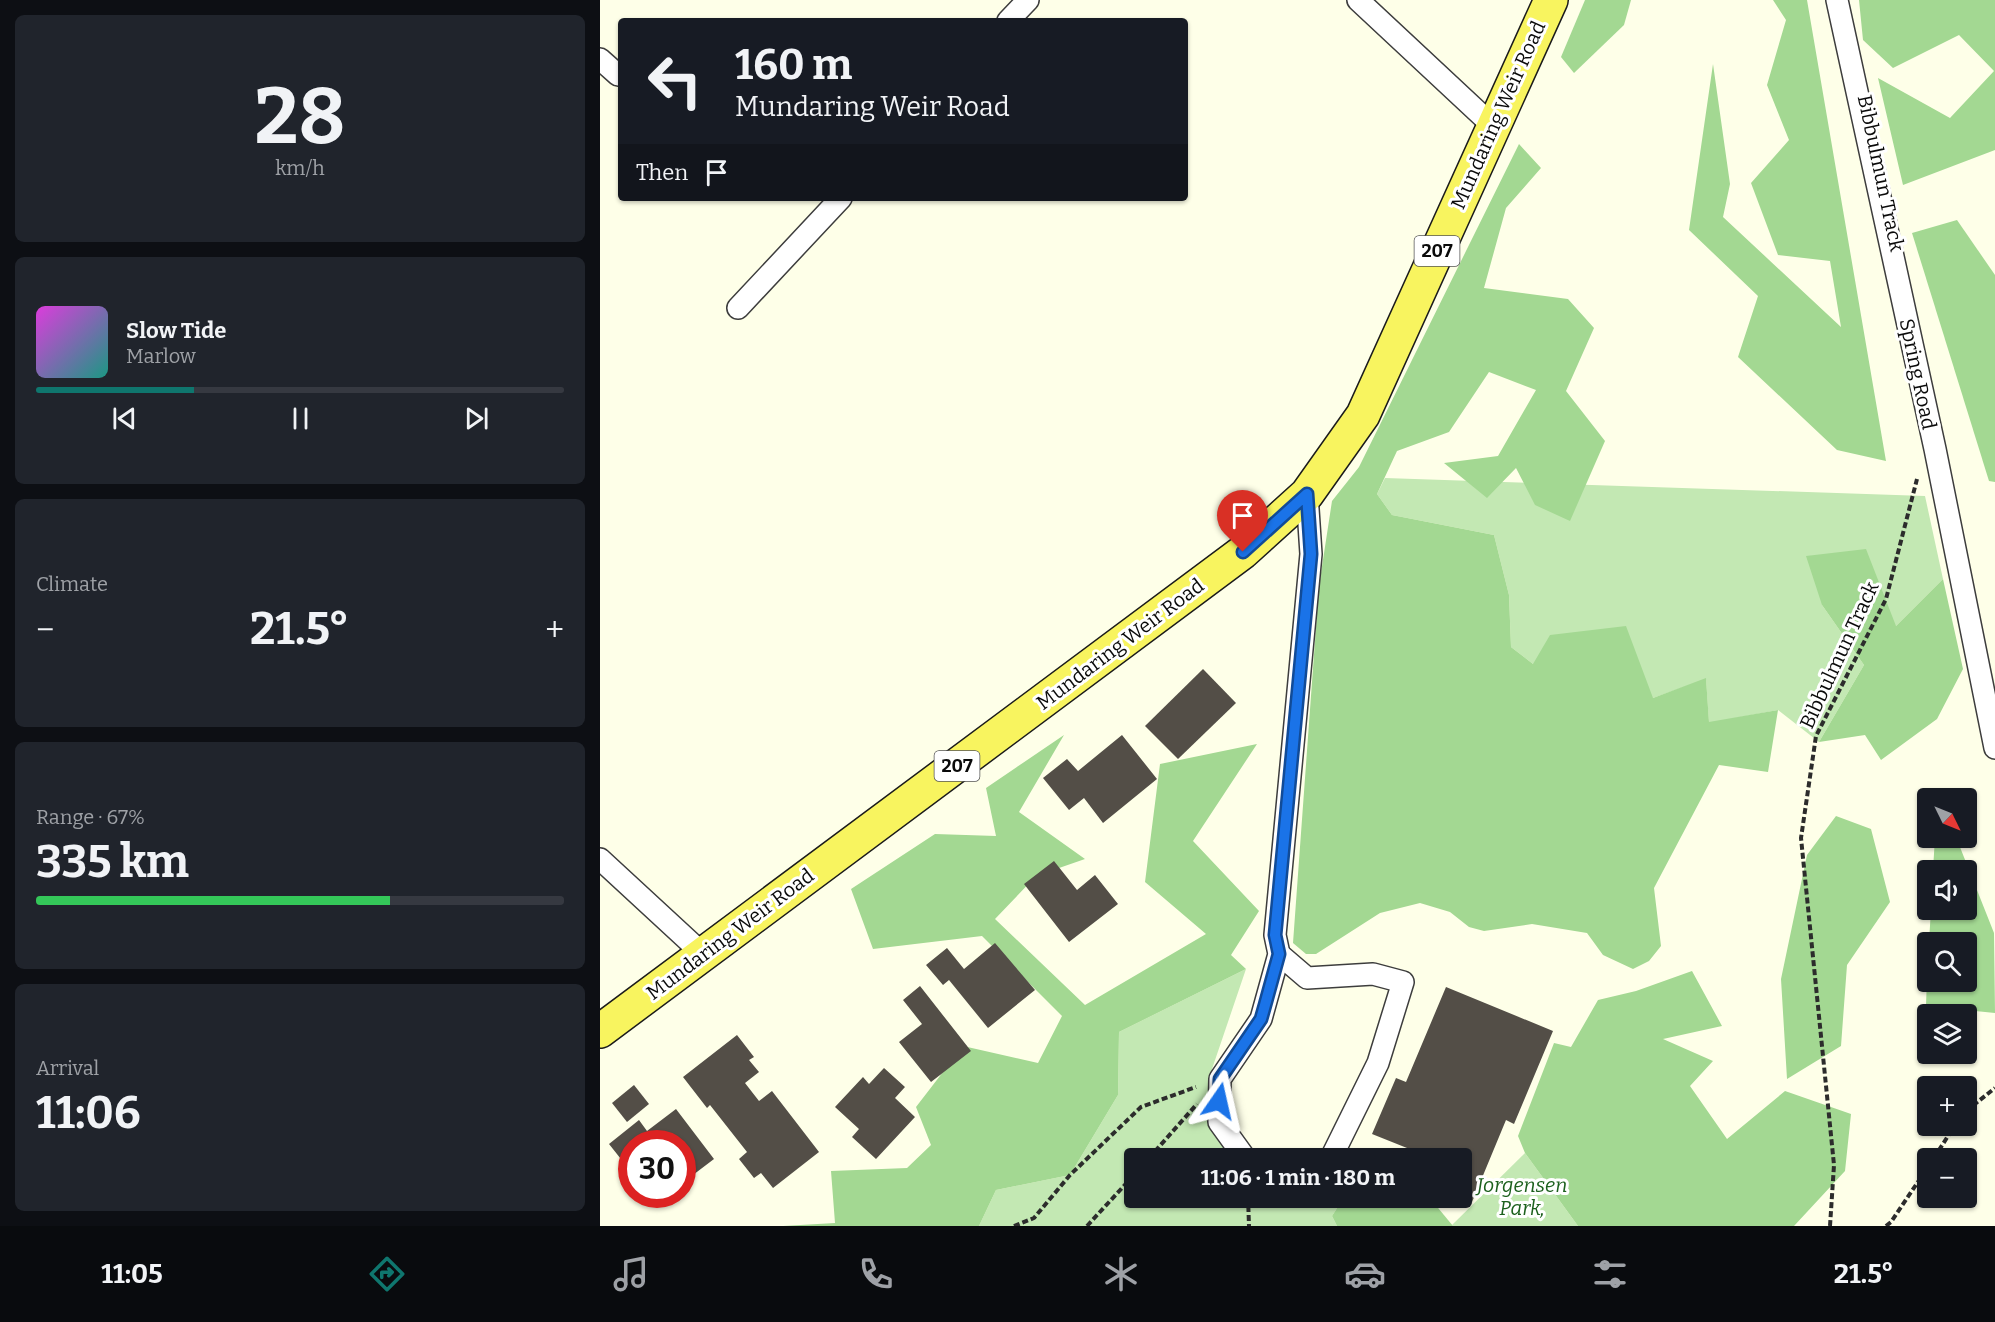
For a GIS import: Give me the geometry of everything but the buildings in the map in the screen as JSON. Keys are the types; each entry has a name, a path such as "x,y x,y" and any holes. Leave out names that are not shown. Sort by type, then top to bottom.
{"main road":[{"name":"Mundaring Weir Road","path":"600,1031 1243,552 1307,494 1363,415 1551,0"}],"street":[{"path":"1011,18 1028,0"},
{"path":"1358,0 1493,126"},
{"name":"Spring Road","path":"1837,0 1935,449 1995,748"},
{"path":"600,58 618,75"},
{"path":"738,308 838,201"},
{"path":"1238,1148 1219,1122 1220,1079 1261,1019 1279,954 1275,935 1311,554 1307,494"},
{"path":"600,859 704,955"},
{"path":"1279,954 1307,978 1374,974 1403,982 1378,1063 1336,1148"}],"path":[{"name":"Bibbulmun Track","path":"1830,1226 1834,1165 1801,838 1816,735 1886,599 1918,472"},
{"path":"1158,1148 1220,1079"},
{"path":"1014,1226 1034,1218 1070,1175 1142,1107 1220,1079"},
{"path":"1977,1102 1995,1088"},
{"path":"1886,1226 1917,1183"},
{"path":"1087,1226 1124,1186"},
{"path":"1248,1208 1249,1226"}],"green space":[{"path":"1585,0 1631,0 1624,25 1574,73 1561,57"},
{"path":"1773,0 1807,0 1886,461 1837,450 1738,357 1758,296 1689,230 1713,64 1730,184 1723,217 1841,327 1830,261 1778,255 1751,183 1789,140 1767,85 1786,20"},
{"path":"1859,0 1995,0 1995,150 1903,185 1878,78 1950,118 1994,71 1959,35 1893,68 1863,40"},
{"path":"1519,144 1541,168 1506,208 1484,288 1568,299 1594,328 1566,391 1605,441 1570,521 1535,505 1516,468 1487,498 1444,463 1498,456 1536,390 1489,372 1449,432 1397,451 1377,494 1392,515 1494,535 1509,595 1511,647 1533,664 1550,635 1626,626 1653,698 1706,678 1709,722 1778,710 1768,772 1719,765 1654,888 1661,946 1649,961 1633,969 1603,955 1587,933 1532,924 1484,931 1469,927 1450,912 1420,903 1380,913 1316,954 1306,954 1293,943 1319,586 1332,501 1359,467"},
{"path":"1957,220 1995,275 1995,482 1989,481 1912,233"},
{"path":"1385,478 1925,496 1943,579 1896,626 1822,605 1864,665 1819,742 1778,710 1709,723 1706,679 1653,698 1533,664 1511,647 1509,595 1494,535 1392,515 1377,494"},
{"path":"1866,549 1896,626 1943,579 1963,669 1937,719 1881,760 1865,735 1819,742 1864,665 1822,605 1806,556"},
{"path":"1064,735 1019,812 1085,859 1036,876 995,919 1085,1005 1206,934 1145,882 1160,764 1257,744 1193,841 1259,911 1231,955 1246,969 1119,1032 1118,1095 1070,1175 996,1190 979,1226 783,1226 835,1223 831,1171 907,1168 931,1145 916,1107 963,1046 1038,1063 1062,1016 982,936 873,949 851,889 935,834 996,836 986,788"},
{"path":"1836,816 1871,829 1890,902 1847,965 1841,1046 1787,1079 1781,979 1807,855"},
{"path":"1934,848 1960,848 1965,860 1934,860"},
{"path":"1977,890 1994,933 1995,1013 1977,1011 1977,1004 1926,1004 1926,992 1977,992 1977,932 1930,932 1930,920 1977,920"},
{"path":"1246,969 1212,1069 1219,1122 1238,1148 1124,1148 1124,1208 1337,1208 1332,1216 1337,1226 979,1226 996,1190 1070,1175 1118,1095 1119,1032"},
{"path":"1692,971 1722,1026 1663,1039 1713,1061 1690,1086 1727,1139 1785,1091 1851,1114 1845,1171 1794,1226 1578,1226 1525,1153 1518,1136 1554,1043 1571,1047 1598,1000 1636,991"},
{"name":"Jorgensen Park,","path":"1525,1153 1578,1226 1453,1226 1469,1208 1472,1208 1472,1205"},
{"path":"1337,1208 1438,1208 1453,1226 1337,1226 1332,1216"}],"route":[{"path":"1219,1101 1220,1079 1261,1019 1279,954 1275,935 1311,554 1307,494 1243,552"}]}
